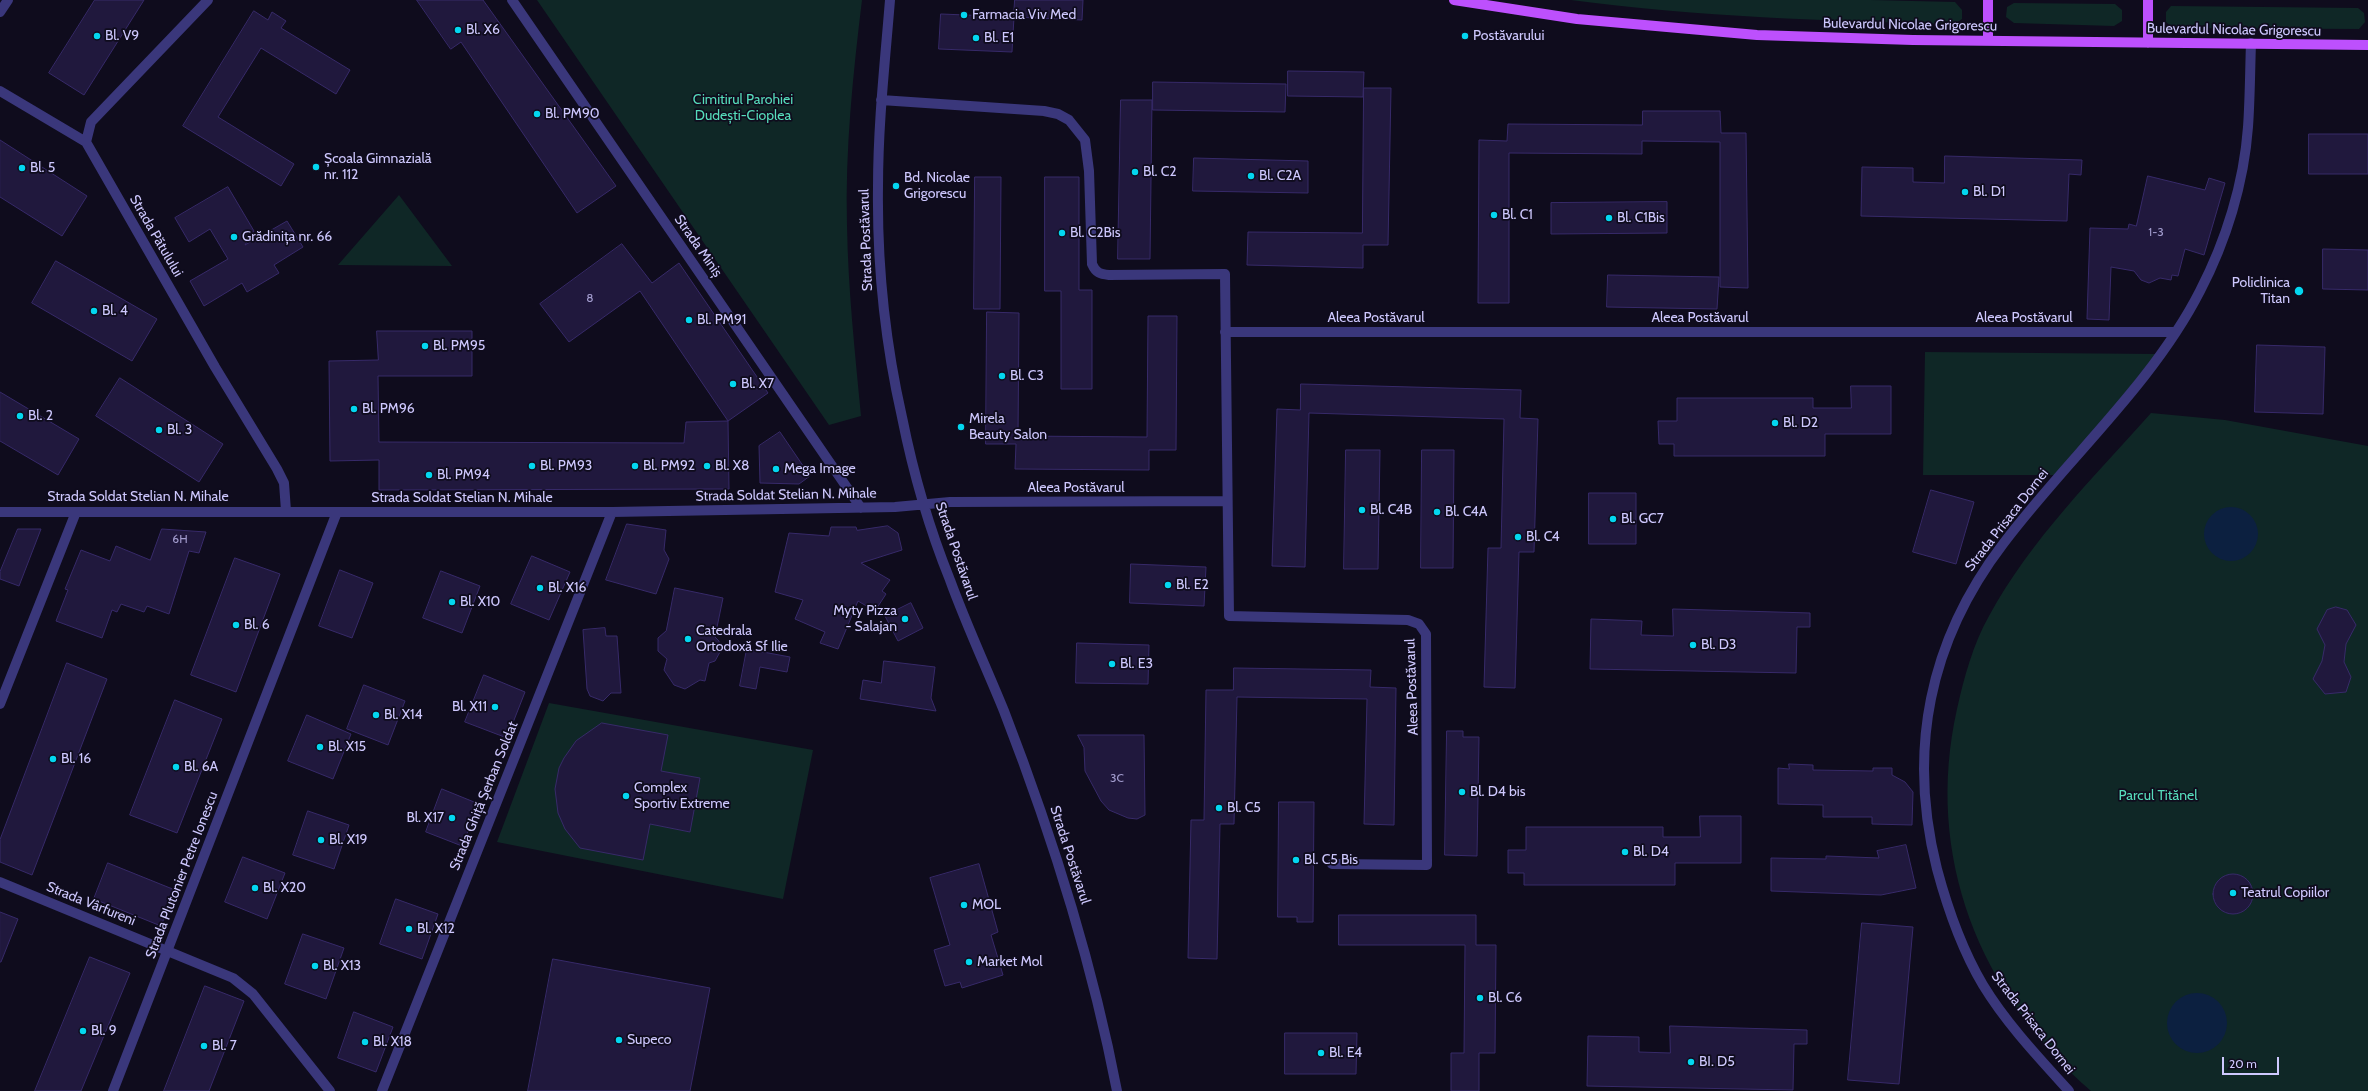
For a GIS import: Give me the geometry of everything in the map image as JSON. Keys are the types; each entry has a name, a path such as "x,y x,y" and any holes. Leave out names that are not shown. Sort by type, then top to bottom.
{"main road":[{"name":"Bulevardul Nicolae Grigorescu","path":"1454,0 1577,19 1701,31 1794,36 1988,41 2368,45"},
{"path":"1988,0 1988,41"},
{"path":"2148,0 2148,43"}],"street":[{"path":"0,12 8,0"},
{"path":"0,91 86,142 91,122 208,0"},
{"name":"Strada Miniș","path":"512,0 862,508"},
{"name":"Strada Postăvarul","path":"890,0 881,100 878,186 881,282 885,322 902,419 924,505 949,580 1003,709 1037,799 1065,884 1095,992 1116,1091"},
{"name":"Strada Prisaca Dornei","path":"2069,1091 2021,1036 1984,987 1957,934 1948,909 1929,832 1925,795 1924,736 1933,689 1942,657 1970,590 2003,543 2147,371 2175,332 2198,296 2218,253 2235,202 2248,127 2251,43"},
{"name":"Aleea Postăvarul","path":"881,100 1058,114 1069,120 1085,140 1089,171 1092,264 1095,270 1100,274 1109,275 1225,274 1229,616 1408,620 1419,624 1426,634 1427,864 1332,864"},
{"name":"Strada Pătulului","path":"86,142 215,367 277,469 284,483 286,511"},
{"name":"Aleea Postăvarul","path":"1225,332 2175,332"},
{"name":"Aleea Postăvarul","path":"924,505 950,502 1227,501"},
{"name":"Strada Soldat Stelian N. Mihale","path":"0,512 612,512 862,508 924,505"},
{"path":"0,704 76,512"},
{"name":"Strada Plutonier Petre Ionescu","path":"113,1091 337,512"},
{"name":"Strada Ghiță Șerban Soldat","path":"382,1091 612,512"},
{"name":"Strada Vârfureni","path":"0,882 234,978 244,985 330,1091"}],"green space":[{"name":"Cimitirul Parohiei Dudești-Cioplea","path":"537,0 862,0 850,112 847,169 850,297 861,416 829,425"},
{"path":"1571,0 1871,0 1955,2 1962,10 1962,19 1955,24 1763,17 1619,6"},
{"path":"2014,3 2115,4 2122,10 2122,21 2114,26 2014,23 2006,17 2007,7"},
{"path":"2171,6 2358,8 2364,13 2365,22 2359,29 2173,28 2166,22 2166,12"},
{"path":"399,195 452,266 338,265"},
{"path":"1925,352 2156,354 2060,475 1923,475"},
{"name":"Parcul Titănel","path":"2151,413 2225,420 2368,446 2368,1091 2091,1091 2052,1052 2018,1011 1991,966 1970,918 1955,869 1948,817 1949,764 1957,709 1966,673 1978,638 1989,616 2024,561 2064,510"},
{"path":"549,703 813,750 783,899 497,842"}],"water":[{"path":"2226,507 2236,507 2246,511 2254,519 2258,529 2258,539 2254,549 2246,557 2236,561 2226,561 2216,557 2208,549 2204,539 2204,529 2208,519 2216,511"},
{"path":"2191,993 2203,993 2214,998 2222,1006 2227,1017 2225,1035 2214,1048 2203,1053 2191,1053 2180,1048 2172,1040 2167,1029 2167,1017 2172,1006 2180,998"}],"building":[{"name":"Bl. V9","path":"95,0 144,0 84,95 49,73"},
{"name":"Bl. PM90","path":"417,0 483,0 616,186 577,213 461,42 451,49"},
{"name":"Bl. E1","path":"1015,0 1083,0 1082,20 1014,17"},
{"path":"254,11 268,20 272,12 286,21 281,28 350,70 336,94 261,48 218,117 294,164 281,186 183,126"},
{"name":"Bl. E1","path":"941,14 1014,17 1012,52 939,49"},
{"path":"1288,71 1364,72 1363,97 1288,96"},
{"path":"1153,82 1286,84 1285,112 1153,110"},
{"path":"1364,88 1391,88 1388,245 1363,245 1363,268 1247,265 1248,232 1362,233"},
{"path":"1121,100 1152,100 1150,259 1118,259"},
{"name":"Bl. C1","path":"1643,111 1720,111 1721,133 1746,133 1748,288 1720,287 1720,142 1642,141 1642,154 1509,153 1509,303 1478,303 1479,140 1507,141 1508,124 1642,125"},
{"path":"2309,134 2368,134 2368,174 2309,174"},
{"name":"Bl. 5","path":"0,140 87,196 62,236 0,197"},
{"name":"Bl. D1","path":"1945,156 2082,160 2081,175 2069,174 2067,221 1861,216 1862,167 1913,168 1913,182 1944,183"},
{"name":"Bl. C2A","path":"1194,158 1308,161 1308,193 1193,191"},
{"path":"2148,176 2205,190 2209,178 2225,183 2204,255 2185,249 2178,276 2172,275 2171,280 2160,278 2149,283 2141,280 2134,271 2111,267 2109,320 2087,319 2090,228 2128,229 2129,224 2136,226"},
{"path":"975,177 1001,177 1000,309 974,309"},
{"name":"Bl. C2Bis","path":"1045,177 1079,177 1079,290 1092,290 1092,389 1061,389 1061,291 1045,291"},
{"path":"228,187 254,231 245,245 287,221 303,247 274,265 279,273 247,292 242,283 204,306 190,281 228,259 210,229 189,242 175,218"},
{"name":"Bl. C1Bis","path":"1667,202 1667,233 1551,234 1551,203"},
{"path":"622,244 652,283 679,263 768,393 728,421 640,291 569,342 540,304"},
{"name":"Policlinica Titan","path":"2323,249 2368,250 2368,290 2323,289"},
{"name":"Bl. 4","path":"56,261 157,319 132,361 32,303"},
{"path":"1608,275 1719,277 1717,309 1607,307"},
{"name":"Bl. C3","path":"987,312 1019,313 1018,436 1147,437 1148,316 1177,316 1176,450 1149,450 1149,470 1015,469 1016,444 986,444"},
{"path":"377,331 472,331 472,376 378,376 379,442 684,443 686,422 728,421 729,489 379,490 379,460 330,461 329,361 378,360"},
{"path":"2257,345 2325,347 2323,414 2255,412"},
{"name":"Bl. 3","path":"120,378 223,444 199,482 96,416"},
{"name":"Bl. C4","path":"1301,384 1521,390 1520,418 1538,419 1534,552 1519,552 1515,688 1484,687 1488,548 1501,548 1504,419 1309,413 1305,567 1272,566 1277,409 1300,410"},
{"name":"Bl. D2","path":"1851,386 1891,386 1891,434 1825,434 1825,456 1674,456 1674,444 1659,444 1658,421 1677,421 1677,398 1813,398 1813,408 1851,408"},
{"name":"Bl. 2","path":"0,392 79,439 58,475 0,441"},
{"path":"780,432 810,476 799,484 760,483 759,446"},
{"name":"Bl. C4B","path":"1346,450 1380,450 1378,569 1344,569"},
{"name":"Bl. C4A","path":"1422,450 1454,450 1453,568 1421,568"},
{"path":"1931,490 1974,502 1956,564 1913,552"},
{"name":"Bl. GC7","path":"1589,493 1636,493 1636,544 1589,544"},
{"path":"627,524 666,530 664,550 669,559 656,594 606,580"},
{"path":"888,526 898,533 902,550 861,563 890,580 882,591 886,594 875,611 858,601 838,649 820,643 825,632 795,619 803,600 775,592 789,533 829,536 831,527 856,527 857,530"},
{"path":"18,529 41,529 19,586 0,579 0,572"},
{"path":"162,529 206,532 199,553 189,551 169,614 147,606 144,612 121,604 117,612 112,610 102,638 56,621 68,590 65,589 81,550 110,561 116,546 150,560"},
{"name":"Bl. X16","path":"532,556 570,572 549,620 511,604"},
{"name":"Bl. 6","path":"235,558 280,574 236,692 191,675"},
{"name":"Bl. E2","path":"1131,564 1206,567 1204,606 1130,603"},
{"path":"340,570 373,583 352,638 319,626"},
{"name":"Bl. X10","path":"441,571 480,586 462,633 423,618"},
{"name":"Catedrala Ortodoxă Sf Ilie","path":"675,588 723,598 715,637 719,641 720,652 715,661 709,663 705,681 700,680 685,689 674,685 664,670 667,659 658,651 658,638 666,631"},
{"path":"911,603 923,628 898,641 885,616"},
{"path":"2336,607 2347,610 2356,625 2346,644 2344,662 2351,677 2346,692 2325,694 2313,679 2322,661 2325,645 2317,629 2327,610"},
{"name":"Bl. D3","path":"1673,609 1810,613 1810,627 1797,627 1796,673 1590,669 1591,619 1642,621 1641,635 1673,636"},
{"path":"605,628 606,636 617,636 621,693 611,693 603,701 590,696 587,689 583,630"},
{"name":"Bl. E3","path":"1077,643 1149,645 1148,684 1076,683"},
{"path":"747,649 790,657 787,672 760,667 756,689 740,686"},
{"path":"884,661 935,667 931,698 936,711 860,699 863,680 881,683"},
{"name":"Bl. 16","path":"67,663 107,679 32,875 0,862 0,840"},
{"name":"Bl. C5","path":"1234,668 1371,670 1370,687 1396,688 1394,825 1364,824 1367,699 1237,697 1234,824 1220,824 1217,959 1188,958 1191,820 1204,820 1206,690 1233,690"},
{"name":"Bl. X11","path":"484,675 525,692 507,738 465,722"},
{"name":"Bl. X14","path":"364,685 405,701 388,745 347,729"},
{"name":"Bl. 6A","path":"175,700 222,719 177,833 130,815"},
{"name":"Bl. X15","path":"307,715 351,734 333,779 288,761"},
{"name":"Complex Sportiv Extreme","path":"602,723 668,735 661,771 700,778 690,832 650,824 643,860 580,848 565,829 558,813 555,789 559,768 576,741"},
{"name":"Bl. D4 bis","path":"1447,731 1463,731 1463,737 1479,737 1477,856 1445,855"},
{"path":"1078,735 1144,735 1145,815 1137,819 1128,818 1109,810 1101,801 1085,771 1084,748"},
{"path":"1789,764 1813,765 1813,770 1873,771 1873,768 1892,768 1892,775 1905,782 1913,792 1912,825 1872,824 1872,817 1823,817 1823,805 1778,804 1778,768 1789,769"},
{"name":"Bl. X17","path":"442,789 479,804 462,846 426,832"},
{"name":"Bl. C5 Bis","path":"1279,802 1314,802 1313,922 1297,922 1297,917 1278,917"},
{"name":"Bl. X19","path":"308,811 349,825 334,869 293,855"},
{"name":"Bl. D4","path":"1700,816 1741,816 1741,863 1675,863 1675,885 1524,885 1524,873 1508,873 1508,850 1526,850 1526,827 1663,827 1663,837 1700,837"},
{"path":"1906,845 1916,888 1881,895 1771,891 1771,858 1826,859 1826,856 1879,858 1877,851"},
{"name":"Bl. X20","path":"243,857 285,873 267,919 225,902"},
{"path":"108,863 175,890 161,926 94,899"},
{"path":"979,864 998,932 991,935 1003,975 962,988 960,982 945,986 934,950 950,945 930,878"},
{"name":"Teatrul Copiilor","path":"2237,874 2244,877 2250,883 2253,894 2252,902 2244,911 2237,914 2229,914 2222,911 2214,902 2213,890 2216,883 2225,875"},
{"name":"Bl. X12","path":"396,899 438,914 422,959 380,944"},
{"path":"0,912 18,919 1,962 0,962"},
{"name":"Bl. C6","path":"1339,915 1476,915 1476,945 1496,945 1495,1053 1479,1053 1479,1091 1451,1091 1451,1053 1464,1053 1465,945 1339,945"},
{"path":"1862,923 1913,927 1899,1084 1848,1080"},
{"name":"Bl. X13","path":"303,934 344,948 326,999 285,984"},
{"name":"Bl. 9","path":"90,957 130,973 81,1091 35,1091"},
{"name":"Supeco","path":"553,959 710,988 690,1091 528,1091"},
{"name":"Bl. 7","path":"205,986 244,1001 209,1091 164,1091"},
{"name":"Bl. X18","path":"354,1012 393,1027 376,1072 338,1058"},
{"name":"BI. D5","path":"1670,1026 1807,1030 1807,1044 1794,1044 1793,1090 1587,1086 1588,1036 1639,1037 1639,1052 1670,1053"},
{"name":"Bl. E4","path":"1285,1033 1357,1033 1356,1074 1285,1074"}],"place":[{"name":"Farmacia Viv Med","path":"964,15"},
{"name":"Bl. X6","path":"458,30"},
{"name":"Bl. V9","path":"97,36"},
{"name":"Postăvarului","path":"1465,36"},
{"name":"Bl. E1","path":"976,38"},
{"name":"Bl. PM90","path":"537,114"},
{"name":"Școala Gimnazială nr. 112","path":"316,167"},
{"name":"Bl. 5","path":"22,168"},
{"name":"Bl. C2","path":"1135,172"},
{"name":"Bl. C2A","path":"1251,176"},
{"name":"Bd. Nicolae Grigorescu","path":"896,186"},
{"name":"Bl. D1","path":"1965,192"},
{"name":"Bl. C1","path":"1494,215"},
{"name":"Bl. C1Bis","path":"1609,218"},
{"name":"Bl. C2Bis","path":"1062,233"},
{"name":"Grădinița nr. 66","path":"234,237"},
{"name":"Policlinica Titan","path":"2299,291"},
{"name":"Bl. 4","path":"94,311"},
{"name":"Bl. PM91","path":"689,320"},
{"name":"Bl. PM95","path":"425,346"},
{"name":"Bl. C3","path":"1002,376"},
{"name":"Bl. X7","path":"733,384"},
{"name":"Bl. PM96","path":"354,409"},
{"name":"Bl. 2","path":"20,416"},
{"name":"Bl. D2","path":"1775,423"},
{"name":"Mirela Beauty Salon","path":"961,427"},
{"name":"Bl. 3","path":"159,430"},
{"name":"Bl. PM93","path":"532,466"},
{"name":"Bl. PM92","path":"635,466"},
{"name":"Bl. X8","path":"707,466"},
{"name":"Mega Image","path":"776,469"},
{"name":"Bl. PM94","path":"429,475"},
{"name":"Bl. C4B","path":"1362,510"},
{"name":"Bl. C4A","path":"1437,512"},
{"name":"Bl. GC7","path":"1613,519"},
{"name":"Bl. C4","path":"1518,537"},
{"name":"Bl. E2","path":"1168,585"},
{"name":"Bl. X16","path":"540,588"},
{"name":"Bl. X10","path":"452,602"},
{"name":"Myty Pizza - Salajan","path":"905,619"},
{"name":"Bl. 6","path":"236,625"},
{"name":"Catedrala Ortodoxă Sf Ilie","path":"688,639"},
{"name":"Bl. D3","path":"1693,645"},
{"name":"Bl. E3","path":"1112,664"},
{"name":"Bl. X11","path":"495,707"},
{"name":"Bl. X14","path":"376,715"},
{"name":"Bl. X15","path":"320,747"},
{"name":"Bl. 16","path":"53,759"},
{"name":"Bl. 6A","path":"176,767"},
{"name":"Bl. D4 bis","path":"1462,792"},
{"name":"Complex Sportiv Extreme","path":"626,796"},
{"name":"Bl. C5","path":"1219,808"},
{"name":"Bl. X17","path":"452,818"},
{"name":"Bl. X19","path":"321,840"},
{"name":"Bl. D4","path":"1625,852"},
{"name":"Bl. C5 Bis","path":"1296,860"},
{"name":"Bl. X20","path":"255,888"},
{"name":"Teatrul Copiilor","path":"2233,893"},
{"name":"MOL","path":"964,905"},
{"name":"Bl. X12","path":"409,929"},
{"name":"Market Mol","path":"969,962"},
{"name":"Bl. X13","path":"315,966"},
{"name":"Bl. C6","path":"1480,998"},
{"name":"Bl. 9","path":"83,1031"},
{"name":"Supeco","path":"619,1040"},
{"name":"Bl. X18","path":"365,1042"},
{"name":"Bl. 7","path":"204,1046"},
{"name":"Bl. E4","path":"1321,1053"},
{"name":"BI. D5","path":"1691,1062"}]}
